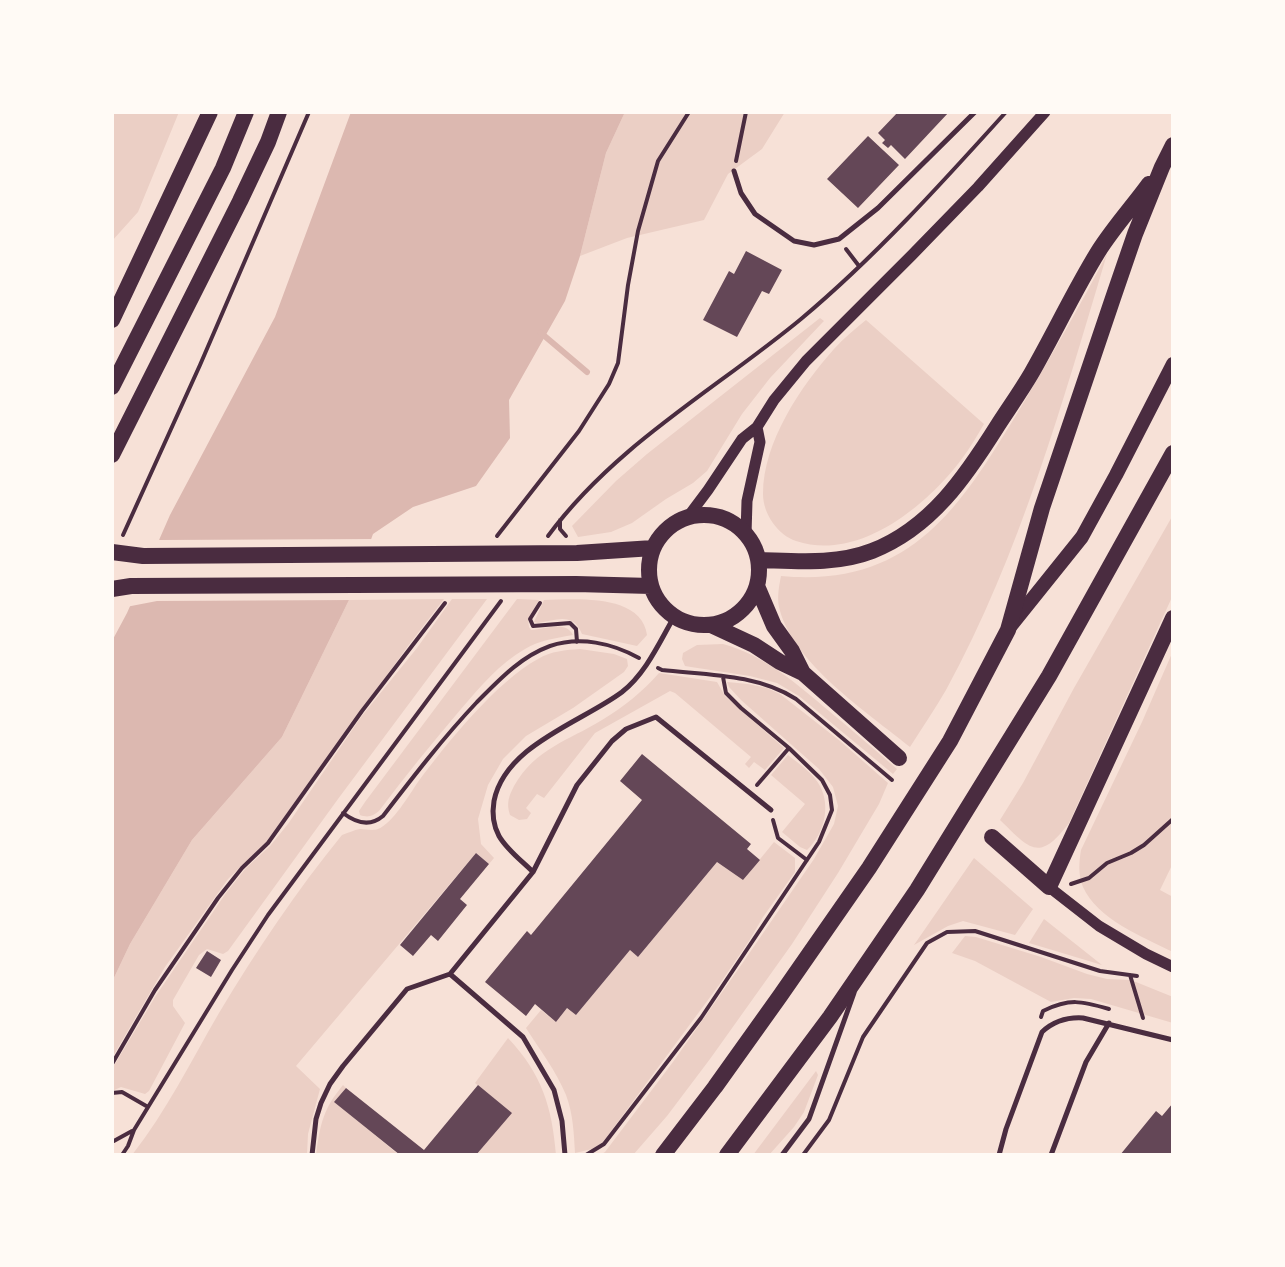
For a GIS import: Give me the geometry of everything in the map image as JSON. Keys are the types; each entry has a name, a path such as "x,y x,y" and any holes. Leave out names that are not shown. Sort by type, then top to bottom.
{"highway":[{"path":"112,320 210,112"},
{"path":"112,387 223,168 246,112"},
{"path":"112,455 233,215 279,112"},
{"path":"663,1155 771,1009 869,868 950,741 1008,630 1042,508 1122,272 1173,145"},
{"path":"758,560 816,562 870,552 910,531 928,516 977,459 1029,376 1099,251 1162,167"},
{"path":"727,1155 862,971 917,890 1049,676 1173,453"},
{"path":"709,515 723,518 746,534 758,560 759,574 752,598 734,616 711,625 686,623 674,617 656,599 648,573 653,548 669,527 687,518 709,515"},
{"path":"115,548 143,556 577,553 653,548"},
{"path":"112,589 146,586 651,586"},
{"path":"757,586 774,626 803,673"},
{"path":"992,837 1049,887 1173,618"},
{"path":"711,625 803,673 899,758"}],"main road":[{"path":"1008,630 1082,537 1173,364"}],"street":[{"path":"687,518 742,439 757,427 774,400 806,361 978,187 1045,112"},
{"path":"746,534 747,501 760,442 757,427"},
{"path":"1049,887 1099,926 1173,967"}],"lane":[{"path":"734,171 741,193 755,214 794,241 814,245 839,239 878,208 975,112"},
{"path":"533,872 500,838 493,823 496,791 529,749 611,699 637,678 674,617"},
{"path":"312,1155 319,1111 330,1084 343,1066 407,989 450,974 533,872 577,785 612,741 626,729 656,717 771,810"},
{"path":"782,1155 809,1119 862,971"},
{"path":"450,974 523,1037 554,1090 562,1121 565,1155"},
{"path":"999,1155 1042,1032 1050,1025 1071,1017 1083,1018 1173,1040"},
{"path":"1051,1155 1086,1062 1109,1023"}],"path":[{"path":"115,548 206,351 309,112"},
{"path":"734,171 746,112"},
{"path":"543,543 609,467 800,320 859,266 937,188 1006,112"},
{"path":"839,239 859,266"},
{"path":"122,1155 134,1130 268,915 509,590"},
{"path":"586,1155 604,1144 701,1018 819,842 832,810 830,795 822,780 726,693 723,677"},
{"path":"750,793 789,748"},
{"path":"771,810 778,838 807,860"},
{"path":"1049,887 1089,878 1107,863 1144,845 1173,819"},
{"path":"803,1155 829,1120 863,1037 927,943 947,932 975,931 1100,971 1137,976"},
{"path":"1130,975 1143,1018"},
{"path":"1042,1032 1039,1022 1043,1011 1056,1005 1076,1001 1113,1010"},
{"path":"112,1093 122,1092 148,1107"},
{"path":"112,1142 134,1130"}],"shaded area":[{"path":"112,112 179,112 138,212 112,241"},
{"path":"351,112 625,112 606,153 580,256 565,301 509,400 510,438 476,486 413,507 373,534 349,600 282,737 192,840 130,944 112,982 112,641 170,515 275,317"},
{"path":"625,112 785,112 762,149 728,174 704,220 627,238 580,256 606,153"},
{"path":"1107,254 1056,421 1018,531 972,639 946,690 910,747 833,685 799,648 779,607 781,576 826,576 865,569 899,554 928,533 977,477 999,443"},
{"path":"820,318 824,321 770,378 742,414 707,471 632,523 611,532 578,537 572,526 616,481"},
{"path":"866,320 984,424 946,478 889,526 843,544 820,545 796,541 778,529 766,509 763,494 769,455 786,416 809,380 838,345"},
{"path":"1173,515 1173,595 1069,823 1059,836 1042,847 1027,844 1000,820"},
{"path":"444,599 266,842 228,879 165,967 112,1058 112,982 130,944 192,840 282,737 349,600"},
{"path":"452,599 487,599 228,951 223,954 207,949 199,955 173,1000 173,1006 185,1023 149,1091 145,1094 121,1087 112,1091 112,1069 155,997 226,893 288,824 361,717"},
{"path":"517,599 539,600 528,619 531,630 560,627 570,630 573,635 536,643 507,661 461,709 379,811 370,816 360,815 365,802"},
{"path":"544,600 605,601 620,605 642,621 647,635 637,646 582,634 569,620 534,622"},
{"path":"723,644 752,655 779,672 897,769 893,774 799,696 777,683 685,666 683,653 697,645"},
{"path":"580,649 614,654 627,659 628,666 573,708 526,736 503,759 488,785 478,819 481,844 494,858 489,864 476,853 296,1066 320,1089 308,1134 307,1155 132,1155 167,1104 262,944 342,835 384,826 457,732 522,669 548,654"},
{"path":"1173,651 1173,863 1160,890 1173,897 1173,952 1122,926 1099,909 1083,887 1079,868 1081,850"},
{"path":"659,673 717,682 725,696 784,748 765,770 754,762 749,768 745,764 751,757 670,691 595,733 544,798 537,794 526,808 531,813 527,819 519,820 510,815 508,803 511,793 532,763 618,709 640,693"},
{"path":"727,682 767,688 780,694 888,783 838,873 792,944 667,1116 633,1155 600,1155 673,1062 814,859 834,824 838,806 833,787 819,769 741,700"},
{"path":"788,755 817,781 825,803 824,820 818,836 807,850 782,832 805,804 771,775"},
{"path":"774,842 795,858 795,872 719,985 603,1142 592,1149 575,1153 572,1116 566,1095 526,1028 541,1010 556,1022 567,1008 576,1015 630,950 638,957 717,862 743,880"},
{"path":"974,858 1033,909 1015,935 963,921 914,945"},
{"path":"1044,919 1102,965 1029,943"},
{"path":"965,936 1041,957 1087,974 1131,980 1173,997 1173,1023 1091,999 1051,1002 975,961 952,953"},
{"path":"508,1038 520,1051 543,1092 552,1122 556,1155 476,1155 511,1113 475,1083"},
{"path":"816,1071 818,1075 804,1112 794,1127 769,1155 753,1155"},
{"path":"343,1085 346,1088 335,1102 399,1155 316,1155 324,1118"}],"pier":[{"path":"155,539 376,539 354,600 157,601 126,607"}],"building":[{"path":"898,112 949,112 905,159 891,145 888,148 882,143 885,140 878,133"},
{"path":"868,136 899,165 858,208 827,179"},
{"path":"746,251 782,270 769,294 762,291 737,337 703,320 729,271 734,274"},
{"path":"642,754 751,844 747,849 760,860 743,880 717,862 638,957 630,950 576,1015 567,1008 556,1022 535,1004 526,1016 485,982 527,931 531,935 642,800 620,781"},
{"path":"476,853 489,864 460,899 467,905 438,941 431,935 413,956 400,945"},
{"path":"207,951 221,960 211,977 196,968"},
{"path":"478,1085 512,1113 476,1155 400,1155 334,1102 346,1088 424,1150"},
{"path":"1173,1103 1173,1155 1120,1155 1156,1111 1162,1116"}],"waterway":[{"path":"541,333 587,372"}]}
